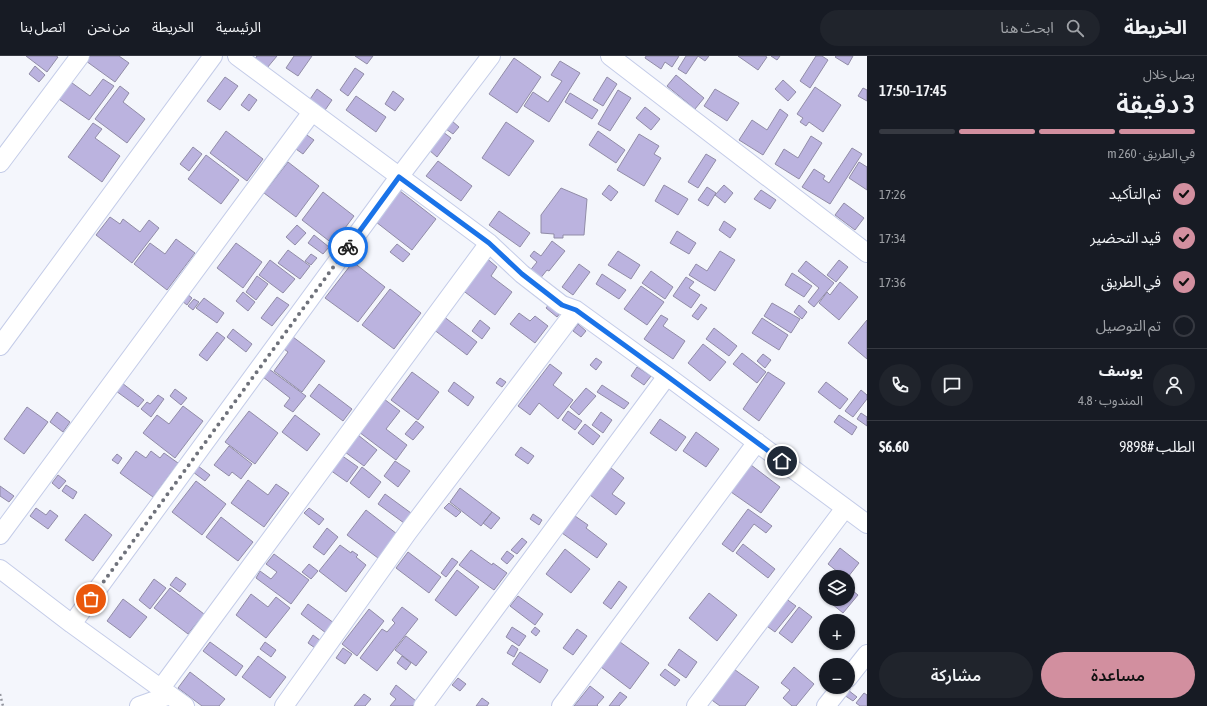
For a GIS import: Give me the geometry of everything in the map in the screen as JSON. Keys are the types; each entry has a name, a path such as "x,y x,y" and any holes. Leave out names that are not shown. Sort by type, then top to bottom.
{"street":[{"path":"0,163 80,56"},
{"path":"0,346 213,56"},
{"path":"237,56 489,243 522,274 562,305 576,310 867,524"},
{"path":"72,624 399,177 491,56"},
{"path":"610,56 867,253"},
{"path":"0,534 312,112"},
{"path":"139,706 166,692 489,243"},
{"path":"284,706 408,532 576,310"},
{"path":"423,706 667,376"},
{"path":"561,706 757,442"},
{"path":"696,706 845,508"},
{"path":"0,569 184,706"},
{"path":"855,669 867,654"},
{"path":"826,706 835,694"}],"path":[{"path":"0,694 3,706"}],"building":[{"path":"26,56 56,56 58,57 47,72"},
{"path":"90,56 119,56 129,63 115,82 86,61"},
{"path":"257,56 277,56 262,74 251,64"},
{"path":"294,56 312,56 298,76 286,68"},
{"path":"355,56 373,56 367,64"},
{"path":"646,56 679,56 672,67 665,62 661,69 645,58"},
{"path":"686,56 698,56 686,74 678,69"},
{"path":"698,56 709,56 705,61"},
{"path":"738,56 765,56 767,57 758,70"},
{"path":"771,56 780,56 777,60"},
{"path":"816,56 822,56 828,60 810,88 800,81"},
{"path":"853,56 848,65 835,57"},
{"path":"514,58 541,77 517,113 489,94"},
{"path":"560,61 580,73 549,122 524,106 533,92 548,102 562,81 551,75"},
{"path":"35,66 45,75 39,82 29,74"},
{"path":"355,68 364,74 348,96 340,90"},
{"path":"676,75 704,98 695,109 667,86"},
{"path":"225,77 238,86 220,110 207,101"},
{"path":"607,77 617,84 603,106 593,100"},
{"path":"103,79 114,86 89,120 56,97 68,80 90,96"},
{"path":"783,80 796,92 788,101 775,89"},
{"path":"120,86 129,93 123,102 145,119 127,143 95,119"},
{"path":"815,87 841,105 823,132 809,122 806,126 800,122 803,118 797,114"},
{"path":"863,88 867,90 867,101 858,96"},
{"path":"317,89 332,100 321,116 306,105"},
{"path":"715,89 739,103 727,121 704,106"},
{"path":"618,90 631,98 610,131 598,124"},
{"path":"393,91 404,99 395,111 385,104"},
{"path":"570,93 598,110 592,119 565,102"},
{"path":"249,94 257,100 249,111 241,105"},
{"path":"356,96 386,117 376,132 346,110"},
{"path":"645,107 660,119 651,130 636,118"},
{"path":"780,109 788,115 763,155 739,140 752,120 767,130"},
{"path":"452,121 459,127 453,134 446,129"},
{"path":"506,122 534,141 509,176 482,158"},
{"path":"93,123 102,129 95,138 120,156 102,182 68,157"},
{"path":"226,131 263,159 247,181 210,153"},
{"path":"598,131 625,150 616,163 589,145"},
{"path":"443,132 451,138 437,157 429,150"},
{"path":"304,133 314,140 303,154 293,147"},
{"path":"639,134 659,146 654,154 661,158 644,186 617,170"},
{"path":"811,136 822,143 799,179 775,164 784,149 798,158"},
{"path":"193,147 202,154 189,171 180,164"},
{"path":"852,148 862,154 830,204 802,187 814,169 825,176 823,179 829,183"},
{"path":"706,154 716,160 698,188 688,182"},
{"path":"206,155 239,180 221,204 188,179"},
{"path":"438,161 472,186 461,201 426,176"},
{"path":"288,162 319,186 296,217 264,193"},
{"path":"859,162 867,167 867,190 849,178"},
{"path":"609,185 618,192 611,201 602,194"},
{"path":"664,185 688,199 678,215 655,201"},
{"path":"724,185 733,193 725,203 715,195"},
{"path":"707,187 716,193 708,206 698,200"},
{"path":"561,188 587,199 584,235 563,235 563,238 554,238 554,234 541,233 541,215"},
{"path":"761,190 776,200 770,209 754,199"},
{"path":"400,191 436,219 412,250 376,222"},
{"path":"323,192 354,216 333,244 302,220"},
{"path":"844,203 864,218 855,230 835,215"},
{"path":"499,211 530,233 520,247 489,225"},
{"path":"110,217 120,224 123,219 140,232 149,220 159,228 132,263 96,235"},
{"path":"724,221 736,229 730,238 719,230"},
{"path":"297,225 306,233 295,245 286,237"},
{"path":"677,231 696,243 689,254 670,243"},
{"path":"314,235 329,247 323,254 308,243"},
{"path":"176,239 195,253 167,290 134,264 150,243 165,254"},
{"path":"552,241 565,251 549,271 547,270 539,280 528,273 537,262 530,256 534,251 541,256"},
{"path":"236,243 262,262 243,288 217,268"},
{"path":"397,244 410,254 403,262 390,252"},
{"path":"288,250 310,266 300,279 278,263"},
{"path":"618,251 640,265 631,279 608,265"},
{"path":"720,251 735,260 715,291 689,275 696,264 707,271"},
{"path":"311,254 317,258 311,265 305,261"},
{"path":"485,257 497,267 491,276 512,292 495,315 461,289"},
{"path":"270,260 295,279 283,293 259,275"},
{"path":"839,260 848,267 836,282 827,275"},
{"path":"806,261 834,283 814,307 808,302 819,288 798,271"},
{"path":"353,262 385,287 358,322 325,298"},
{"path":"579,264 590,272 573,295 562,287"},
{"path":"651,271 673,287 665,299 642,283"},
{"path":"792,273 812,286 804,297 785,285"},
{"path":"602,274 626,290 619,299 596,284"},
{"path":"257,276 268,284 256,300 246,292"},
{"path":"686,277 694,282 689,288 700,295 691,308 673,296"},
{"path":"840,282 858,297 839,320 819,303 827,292 830,295"},
{"path":"641,286 664,302 647,325 624,309"},
{"path":"390,289 421,313 394,349 362,325"},
{"path":"243,292 255,302 248,311 236,301"},
{"path":"187,294 192,298 187,305 182,301"},
{"path":"277,297 289,305 272,326 261,318"},
{"path":"204,298 224,313 217,323 196,308"},
{"path":"194,299 199,302 193,310 188,306"},
{"path":"550,303 561,312 557,317 546,308"},
{"path":"772,303 800,319 791,333 764,316"},
{"path":"701,304 707,308 698,320 692,316"},
{"path":"799,305 807,312 802,319 794,312"},
{"path":"519,313 530,321 535,316 548,326 535,343 510,324"},
{"path":"661,315 668,319 663,326 685,341 673,359 644,339"},
{"path":"443,316 477,342 467,355 433,329"},
{"path":"762,318 788,335 779,350 752,333"},
{"path":"480,320 490,328 482,339 472,331"},
{"path":"867,320 867,359 848,343"},
{"path":"578,324 586,331 581,337 573,331"},
{"path":"714,328 737,346 729,356 706,339"},
{"path":"233,329 252,344 246,352 227,337"},
{"path":"217,332 225,338 207,361 199,355"},
{"path":"293,337 325,361 302,392 274,371 288,352 284,349"},
{"path":"703,344 726,362 710,381 688,363"},
{"path":"742,353 766,372 757,383 733,364"},
{"path":"763,354 771,360 765,368 757,361"},
{"path":"596,358 602,362 596,370 590,365"},
{"path":"550,364 562,373 553,385 573,400 558,419 539,403 530,415 518,406"},
{"path":"637,367 651,376 644,385 631,376"},
{"path":"269,369 306,396 293,412 284,406 290,398 263,377"},
{"path":"412,372 439,392 418,420 391,400"},
{"path":"768,372 785,383 759,421 743,409"},
{"path":"500,378 506,382 502,387 496,383"},
{"path":"454,382 474,397 468,406 448,391"},
{"path":"826,382 848,399 840,409 818,392"},
{"path":"122,383 144,400 138,407 116,391"},
{"path":"319,384 352,409 343,421 310,396"},
{"path":"602,385 629,403 624,409 597,392"},
{"path":"586,388 596,396 579,415 570,407"},
{"path":"175,389 187,398 181,405 170,396"},
{"path":"861,390 867,395 867,399 853,417 845,411"},
{"path":"158,395 164,399 151,417 141,409 147,402 150,404"},
{"path":"384,399 400,411 386,429 407,445 396,460 359,432"},
{"path":"183,406 203,421 175,458 143,433 157,415 169,424"},
{"path":"27,407 48,422 24,454 4,439"},
{"path":"249,411 278,433 255,464 225,442"},
{"path":"568,411 582,421 575,430 562,420"},
{"path":"57,412 70,422 63,432 50,422"},
{"path":"601,412 612,420 603,433 592,425"},
{"path":"861,413 867,417 867,426 857,419"},
{"path":"295,415 320,434 307,451 282,432"},
{"path":"839,415 857,427 852,435 834,422"},
{"path":"660,419 686,437 676,451 650,433"},
{"path":"416,421 424,427 413,440 405,434"},
{"path":"585,424 600,436 593,445 578,433"},
{"path":"696,432 719,449 706,467 683,451"},
{"path":"358,435 377,450 364,466 345,452"},
{"path":"229,446 252,464 241,479 232,472 229,476 214,465"},
{"path":"521,447 534,456 528,464 515,455"},
{"path":"136,451 146,458 151,451 160,458 164,453 178,463 153,497 120,473"},
{"path":"117,454 122,458 118,464 112,460"},
{"path":"341,455 358,467 347,482 330,470"},
{"path":"395,461 410,471 398,487 384,476"},
{"path":"751,465 780,487 761,513 731,492"},
{"path":"198,466 210,475 205,481 193,472"},
{"path":"362,467 381,482 369,498 350,483"},
{"path":"611,468 624,478 612,494 625,503 616,515 590,495"},
{"path":"58,475 66,481 59,489 52,483"},
{"path":"248,480 268,495 276,484 289,493 264,527 231,503"},
{"path":"196,481 226,504 202,535 172,512"},
{"path":"66,485 77,492 73,499 62,491"},
{"path":"0,486 14,496 9,502 0,496"},
{"path":"460,488 492,512 481,526 450,502"},
{"path":"385,494 411,513 404,523 378,504"},
{"path":"449,503 461,512 456,517 444,508"},
{"path":"36,508 46,515 50,510 58,516 48,529 30,516"},
{"path":"309,508 324,519 319,525 304,513"},
{"path":"748,509 772,526 766,533 754,524 733,552 722,544"},
{"path":"366,510 397,534 378,558 347,535"},
{"path":"492,512 500,518 491,529 483,523"},
{"path":"85,514 112,535 93,561 65,540"},
{"path":"533,514 542,520 539,525 530,519"},
{"path":"575,516 588,525 586,528 607,544 597,558 562,533"},
{"path":"221,517 253,542 238,561 206,537"},
{"path":"327,528 338,537 324,555 313,547"},
{"path":"522,538 527,542 517,554 511,550"},
{"path":"743,544 775,569 768,578 736,553"},
{"path":"340,545 351,553 352,551 358,555 356,557 366,565 346,592 319,571"},
{"path":"840,548 859,563 854,570 835,570 828,564"},
{"path":"565,549 590,569 571,593 546,574"},
{"path":"471,550 492,565 493,563 507,573 494,590 459,565"},
{"path":"507,551 514,556 507,564 501,559"},
{"path":"408,552 441,577 429,593 396,568"},
{"path":"274,554 309,580 291,604 256,578 260,571 271,579 277,572 266,564"},
{"path":"452,558 458,562 446,577 441,573"},
{"path":"309,564 318,571 311,579 302,572"},
{"path":"457,570 479,587 456,616 435,600"},
{"path":"176,577 186,584 180,592 170,585"},
{"path":"154,579 166,588 150,609 139,600"},
{"path":"619,581 627,587 611,609 603,603"},
{"path":"170,588 204,614 188,634 154,608"},
{"path":"709,593 737,615 717,641 689,618"},
{"path":"251,594 268,607 276,597 290,608 266,638 236,615"},
{"path":"518,596 543,614 535,625 510,606"},
{"path":"785,598 796,606 775,632 764,624"},
{"path":"123,599 147,617 130,638 107,621"},
{"path":"308,604 334,623 326,633 301,614"},
{"path":"834,606 849,606 843,613"},
{"path":"402,607 418,619 377,671 360,658 382,629 387,632 395,623 392,620"},
{"path":"799,607 812,617 792,643 779,633"},
{"path":"369,609 384,621 357,656 342,644"},
{"path":"512,627 526,636 519,646 506,637"},
{"path":"535,627 540,631 536,636 531,632"},
{"path":"577,629 587,636 573,655 563,648"},
{"path":"313,635 321,641 315,648 308,643"},
{"path":"406,636 427,652 416,666 395,650"},
{"path":"210,642 243,666 236,676 203,651"},
{"path":"265,642 276,650 271,657 260,649"},
{"path":"620,642 649,663 630,689 601,667"},
{"path":"512,645 518,649 514,657 507,653"},
{"path":"343,648 352,654 345,664 336,658"},
{"path":"679,649 697,662 686,678 668,665"},
{"path":"520,652 548,670 540,683 512,664"},
{"path":"258,656 286,677 270,698 242,677"},
{"path":"402,656 411,663 406,670 397,663"},
{"path":"731,667 759,687 745,706 720,706 709,698"},
{"path":"794,667 814,684 796,706 792,706 783,698 790,690 781,683"},
{"path":"665,669 680,680 675,686 660,675"},
{"path":"190,672 225,699 219,706 202,706 178,688"},
{"path":"458,678 466,684 460,691 452,685"},
{"path":"396,685 416,701 413,706 390,706 396,699 390,694"},
{"path":"590,686 604,697 597,705 598,706 574,706"},
{"path":"620,692 627,697 619,706 609,706"},
{"path":"864,693 867,695 867,706 860,706 856,703"},
{"path":"364,694 371,699 365,706 354,706"},
{"path":"853,694 857,697 853,701 844,695"},
{"path":"482,698 489,703 487,706 476,706"}],"way so far":[{"path":"91,599 348,247"}],"route":[{"path":"348,247 399,177 489,243 522,274 562,305 576,310 782,461"}]}
